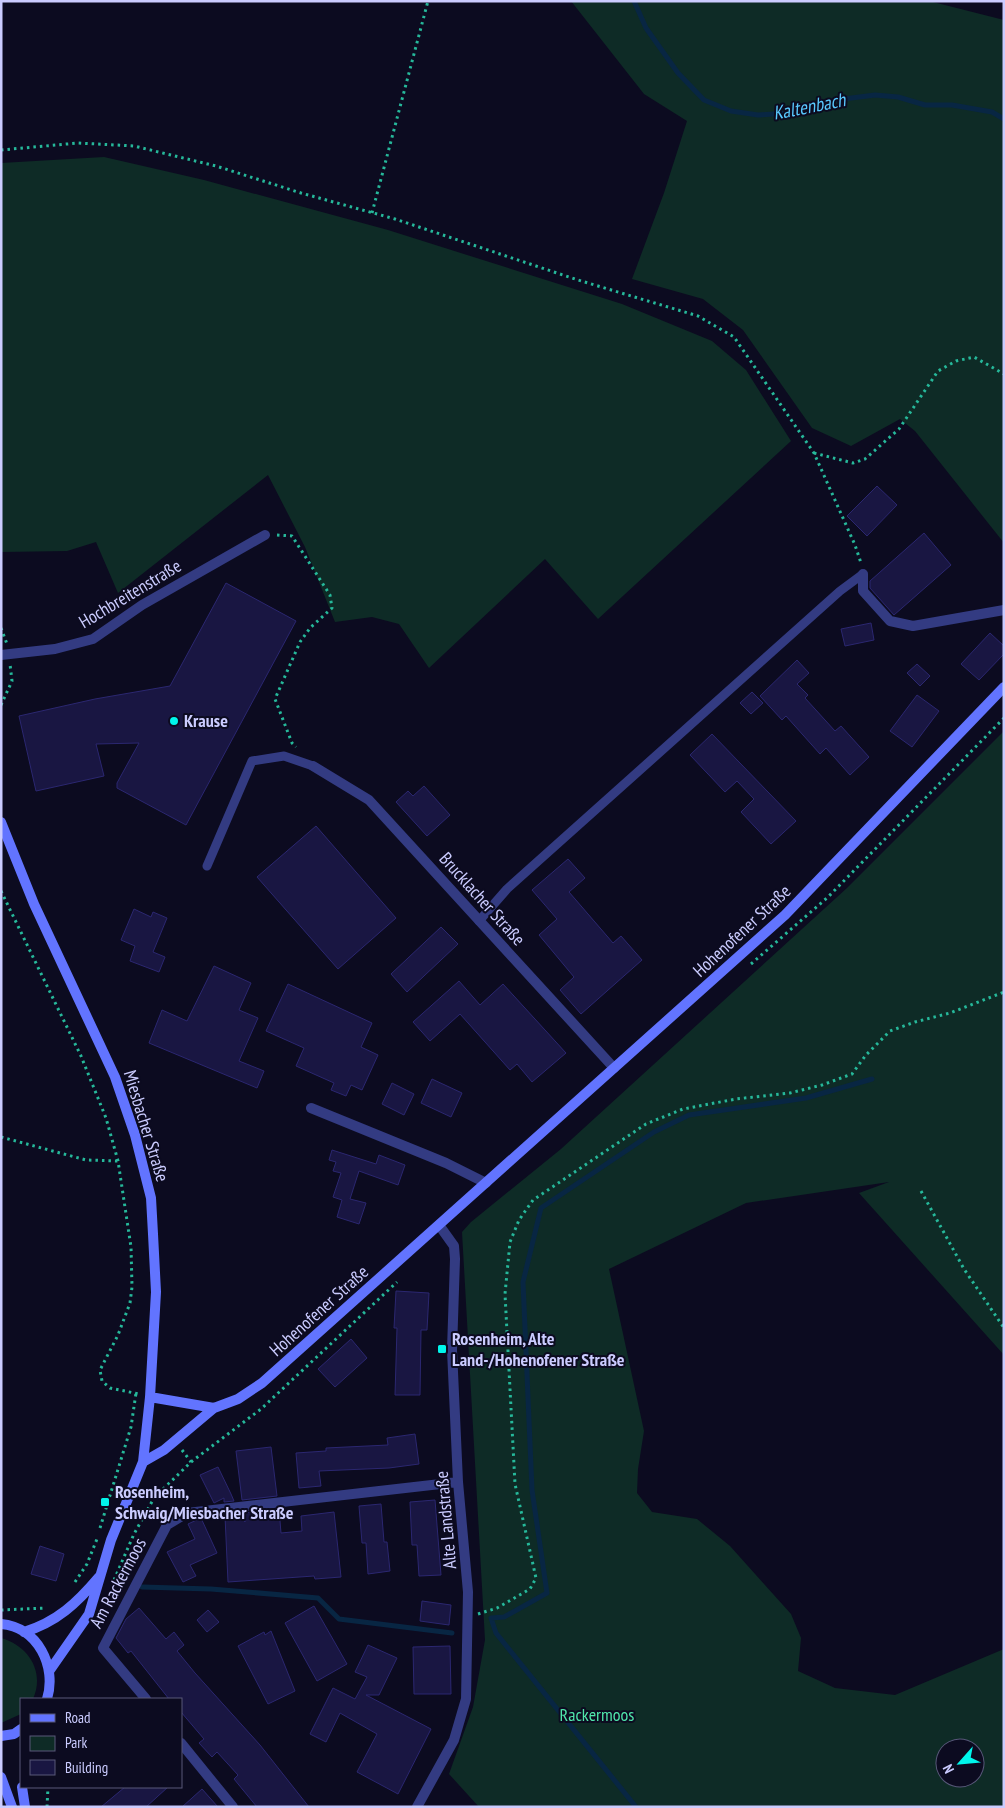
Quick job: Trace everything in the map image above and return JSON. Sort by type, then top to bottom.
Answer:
[{"type":"main road","name":"Hohenofener Straße","points":[[214,1408],[238,1399],[262,1383],[786,915],[1004,687]]},
{"type":"main road","name":"Miesbacher Straße","points":[[1,822],[34,904],[115,1076],[135,1135],[150,1198],[153,1234],[156,1292],[150,1397],[143,1462],[111,1540],[89,1614],[50,1670]]},
{"type":"main road","points":[[150,1397],[214,1408]]},
{"type":"main road","points":[[143,1462],[164,1450],[214,1408]]},
{"type":"main road","name":"Miesbacher Straße","points":[[24,1632],[53,1621],[75,1605],[101,1574]]},
{"type":"main road","points":[[1,1624],[24,1632],[36,1642],[45,1655],[50,1670],[50,1689],[46,1698]]},
{"type":"main road","points":[[1,1736],[14,1734],[20,1730]]},
{"type":"main road","points":[[1,1776],[12,1807]]},
{"type":"main road","points":[[22,1788],[25,1807]]},
{"type":"street","name":"Hochbreitenstraße","points":[[1,655],[55,649],[93,639],[142,605],[266,534]]},
{"type":"street","points":[[863,574],[863,591],[890,621],[913,626],[1004,610]]},
{"type":"street","name":"Brucklacher Straße","points":[[313,766],[369,800],[614,1068]]},
{"type":"street","points":[[311,1108],[446,1163],[486,1183]]},
{"type":"street","name":"Alte Landstraße","points":[[418,1807],[454,1740],[466,1699],[468,1615],[458,1482],[452,1350],[455,1259],[454,1246],[440,1225]]},
{"type":"street","name":"Am Rackermoos","points":[[145,1698],[103,1648],[167,1525],[187,1514],[458,1482]]},
{"type":"street","points":[[182,1744],[234,1807]]},
{"type":"lane","points":[[479,920],[495,906],[507,889],[840,591],[863,574]]},
{"type":"lane","points":[[207,866],[252,761],[284,756],[313,766]]},
{"type":"path","points":[[372,213],[428,1]]},
{"type":"path","points":[[1,150],[78,143],[134,146],[216,166],[300,193],[372,213],[489,249],[578,280],[698,316],[734,337],[814,453],[856,545],[863,574]]},
{"type":"path","points":[[814,453],[853,463],[865,459],[899,429],[938,371],[956,361],[974,357],[1004,374]]},
{"type":"path","points":[[266,534],[292,536],[330,595],[332,608],[310,628],[300,642],[274,699],[292,743],[297,749]]},
{"type":"path","points":[[1,891],[81,1056],[106,1118],[118,1162],[131,1247],[132,1287],[130,1303],[118,1335],[100,1370],[102,1381],[110,1388],[150,1397]]},
{"type":"path","points":[[468,1615],[480,1614],[497,1608],[530,1589],[536,1578],[515,1484],[505,1294],[510,1242],[520,1220],[533,1200],[646,1124],[683,1109],[736,1099],[790,1093],[822,1085],[852,1074],[890,1031],[914,1022],[950,1013],[1004,992]]},
{"type":"path","points":[[1,1137],[86,1160],[118,1162]]},
{"type":"path","points":[[921,1191],[964,1270],[1004,1328]]},
{"type":"path","points":[[111,1587],[134,1534],[154,1498],[191,1462],[261,1409],[404,1275]]},
{"type":"path","points":[[72,1588],[87,1564],[93,1547],[131,1427],[136,1393]]},
{"type":"path","points":[[1,1610],[47,1608],[52,1606]]},
{"type":"path","points":[[47,1807],[48,1788]]},
{"type":"green space","points":[[571,1],[929,1],[1004,20],[1004,543],[915,431],[900,419],[851,446],[812,428],[743,330],[703,299],[632,279],[664,193],[687,121],[644,94]]},
{"type":"green space","points":[[104,157],[204,180],[388,230],[622,304],[712,341],[746,370],[791,441],[598,619],[545,559],[429,668],[399,624],[372,617],[335,622],[305,547],[268,475],[118,593],[96,542],[67,551],[1,552],[1,163]]},
{"type":"green space","name":"Rackermoos","points":[[1004,731],[1004,1355],[859,1193],[889,1182],[746,1203],[609,1269],[644,1431],[638,1469],[637,1493],[652,1512],[697,1519],[730,1546],[791,1614],[801,1638],[798,1671],[835,1688],[895,1695],[1004,1649],[1004,1807],[479,1807],[449,1774],[473,1707],[485,1640],[462,1232],[471,1222],[561,1149],[847,888]]},
{"type":"green space","points":[[1,1638],[20,1647],[27,1654],[36,1670],[37,1679],[33,1698],[20,1698],[20,1714],[1,1723]]},
{"type":"building","points":[[877,486],[897,505],[867,536],[847,516]]},
{"type":"building","points":[[924,533],[951,565],[894,615],[870,588],[870,581]]},
{"type":"building","name":"Krause","points":[[226,583],[296,621],[186,825],[117,788],[117,783],[139,743],[96,744],[104,776],[36,791],[19,716],[95,699],[170,686]]},
{"type":"building","points":[[871,623],[874,640],[845,646],[841,629]]},
{"type":"building","points":[[990,633],[1004,646],[1004,654],[979,680],[961,664]]},
{"type":"building","points":[[797,660],[809,673],[797,684],[808,695],[805,698],[835,731],[841,726],[869,757],[850,775],[826,748],[820,754],[786,716],[782,720],[760,696]]},
{"type":"building","points":[[917,664],[930,676],[920,686],[907,673]]},
{"type":"building","points":[[752,692],[763,703],[751,714],[740,703]]},
{"type":"building","points":[[917,695],[939,711],[912,747],[890,731]]},
{"type":"building","points":[[712,734],[796,821],[771,844],[741,812],[754,799],[737,781],[725,792],[690,755]]},
{"type":"building","points":[[424,786],[450,815],[427,836],[396,802],[408,791],[413,796]]},
{"type":"building","points":[[316,826],[396,918],[338,969],[257,877]]},
{"type":"building","points":[[568,859],[585,878],[569,892],[613,943],[621,936],[642,960],[581,1014],[560,990],[574,977],[539,935],[557,919],[532,890]]},
{"type":"building","points":[[134,909],[151,917],[153,912],[167,918],[153,952],[165,957],[159,972],[130,961],[135,946],[121,940]]},
{"type":"building","points":[[441,927],[458,944],[407,992],[391,974]]},
{"type":"building","points":[[214,966],[251,983],[239,1010],[258,1018],[239,1061],[264,1071],[257,1088],[149,1043],[162,1010],[187,1021]]},
{"type":"building","points":[[459,981],[480,1005],[503,984],[566,1053],[532,1082],[517,1064],[510,1070],[460,1014],[430,1041],[413,1022]]},
{"type":"building","points":[[288,984],[372,1023],[361,1047],[378,1055],[362,1090],[351,1085],[346,1096],[331,1090],[334,1083],[296,1066],[304,1048],[266,1031]]},
{"type":"building","points":[[432,1079],[462,1093],[451,1117],[421,1103]]},
{"type":"building","points":[[392,1083],[414,1094],[404,1115],[382,1104]]},
{"type":"building","points":[[332,1150],[376,1164],[379,1155],[405,1165],[398,1185],[359,1171],[350,1199],[366,1203],[359,1224],[337,1217],[342,1200],[333,1197],[341,1173],[333,1171],[336,1162],[329,1160]]},
{"type":"building","points":[[396,1291],[429,1293],[427,1330],[421,1330],[420,1395],[395,1395],[397,1328],[394,1328]]},
{"type":"building","points":[[351,1339],[367,1358],[335,1387],[318,1369]]},
{"type":"building","points":[[415,1434],[419,1464],[389,1468],[319,1471],[321,1486],[299,1488],[296,1453],[326,1451],[326,1448],[388,1445],[387,1438]]},
{"type":"building","points":[[271,1447],[277,1496],[242,1500],[236,1451]]},
{"type":"building","points":[[218,1467],[234,1501],[224,1502],[224,1498],[214,1503],[200,1475]]},
{"type":"building","points":[[435,1500],[441,1575],[419,1576],[417,1545],[412,1545],[410,1502]]},
{"type":"building","points":[[381,1504],[384,1542],[387,1542],[390,1571],[368,1574],[366,1543],[362,1543],[359,1506]]},
{"type":"building","points":[[279,1509],[281,1533],[302,1531],[301,1516],[334,1512],[341,1577],[315,1579],[314,1576],[228,1582],[225,1516],[241,1514],[245,1522],[244,1513]]},
{"type":"building","points":[[201,1518],[217,1553],[190,1565],[196,1576],[183,1582],[167,1552],[195,1539],[188,1524]]},
{"type":"building","points":[[40,1546],[64,1554],[56,1581],[31,1574]]},
{"type":"building","points":[[422,1601],[451,1605],[449,1625],[420,1621]]},
{"type":"building","points":[[314,1606],[347,1664],[317,1681],[285,1623]]},
{"type":"building","points":[[139,1608],[166,1639],[174,1632],[184,1645],[177,1651],[260,1745],[309,1807],[257,1807],[234,1779],[238,1775],[217,1752],[212,1757],[199,1743],[204,1739],[182,1713],[182,1698],[168,1698],[131,1651],[128,1653],[116,1638],[126,1619]]},
{"type":"building","points":[[208,1610],[219,1622],[207,1632],[197,1620]]},
{"type":"building","points":[[271,1631],[295,1691],[268,1704],[238,1646],[264,1632],[265,1635]]},
{"type":"building","points":[[368,1645],[397,1658],[379,1695],[366,1695],[431,1729],[398,1794],[357,1772],[377,1734],[340,1713],[326,1742],[310,1734],[333,1688],[355,1699],[367,1677],[355,1672]]},
{"type":"building","points":[[450,1646],[451,1694],[414,1694],[413,1647]]},
{"type":"building","points":[[124,1788],[167,1788],[146,1807],[101,1807]]},
{"type":"building","points":[[202,1789],[218,1807],[182,1807]]},
{"type":"waterway","name":"Kaltenbach","points":[[634,1],[646,28],[678,73],[704,100],[731,111],[758,115],[790,113],[828,101],[875,95],[898,97],[925,105],[952,105],[992,112],[1004,119]]},
{"type":"waterway","points":[[636,1807],[496,1633],[491,1618],[504,1617],[547,1593],[532,1490],[523,1282],[541,1208],[654,1132],[689,1115],[806,1098],[872,1079]]},
{"type":"waterway","points":[[142,1587],[211,1589],[318,1598],[339,1619],[452,1633]]},
{"type":"place","name":"Krause","points":[[174,721]]},
{"type":"place","name":"Rosenheim, Alte Land-/Hohenofener Straße","points":[[442,1349]]},
{"type":"place","name":"Rosenheim, Schwaig/Miesbacher Straße","points":[[105,1502]]}]
